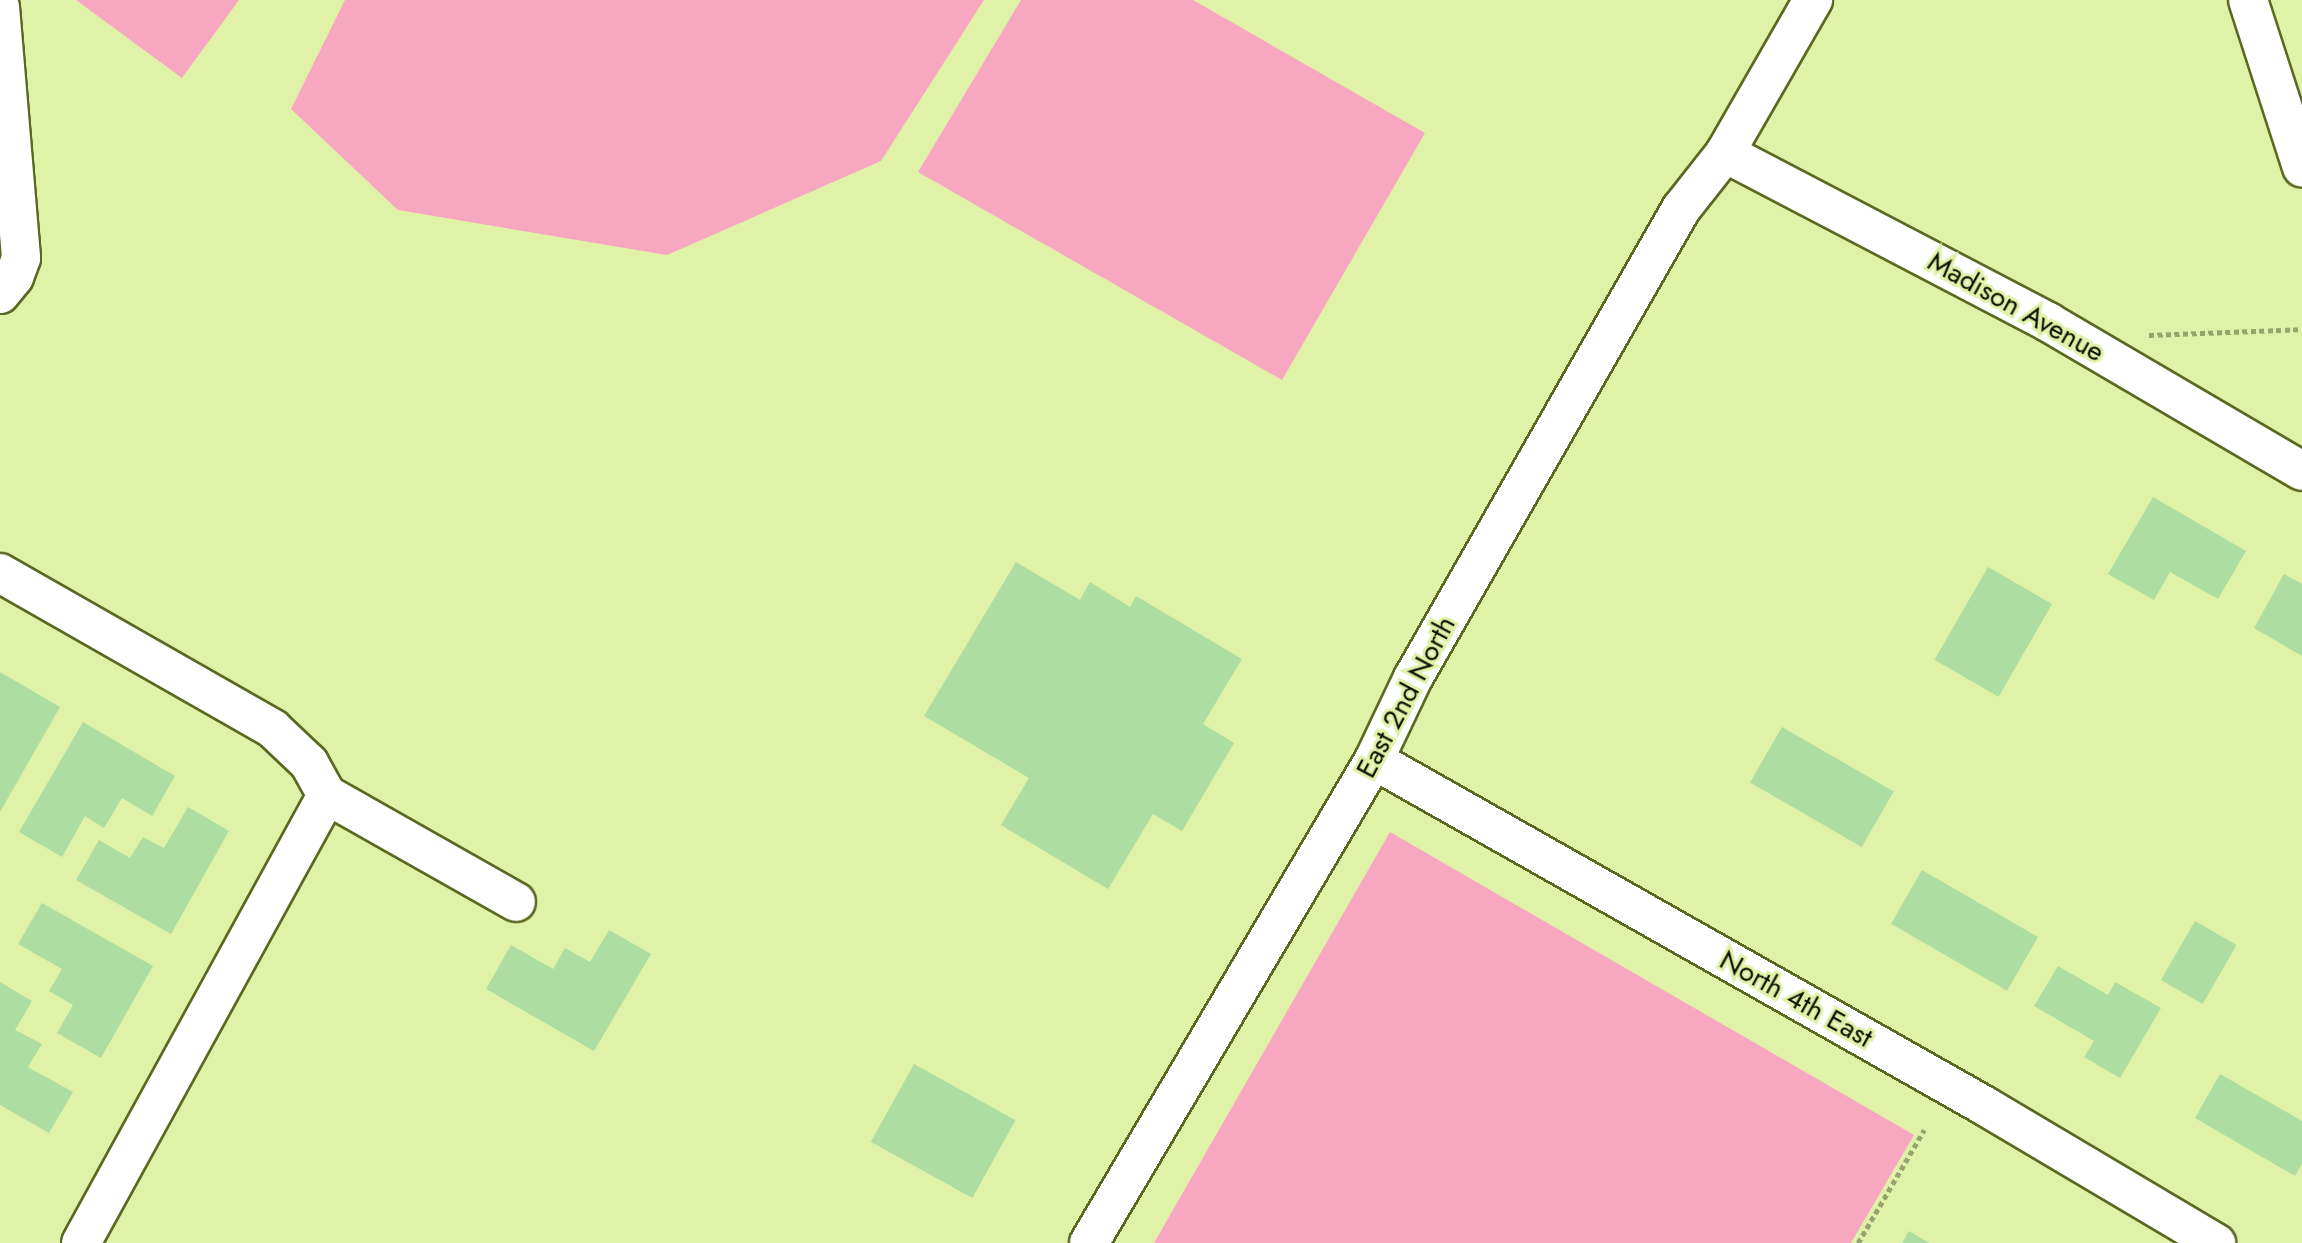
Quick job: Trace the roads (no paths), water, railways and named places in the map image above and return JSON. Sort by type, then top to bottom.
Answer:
[{"type":"street","name":"East 2nd North","points":[[1089,1243],[1374,760],[1413,678],[1681,209],[1725,153],[1813,0]]},
{"type":"street","points":[[2248,0],[2302,167]]},
{"type":"street","points":[[0,6],[21,258],[14,277],[0,294]]},
{"type":"street","name":"Madison Avenue","points":[[1725,153],[2048,322],[2302,471]]},
{"type":"street","points":[[0,573],[273,729],[309,763],[327,795],[516,902]]},
{"type":"street","name":"North 4th East","points":[[1374,760],[1985,1106],[2217,1243]]},
{"type":"street","points":[[81,1243],[327,795]]}]
